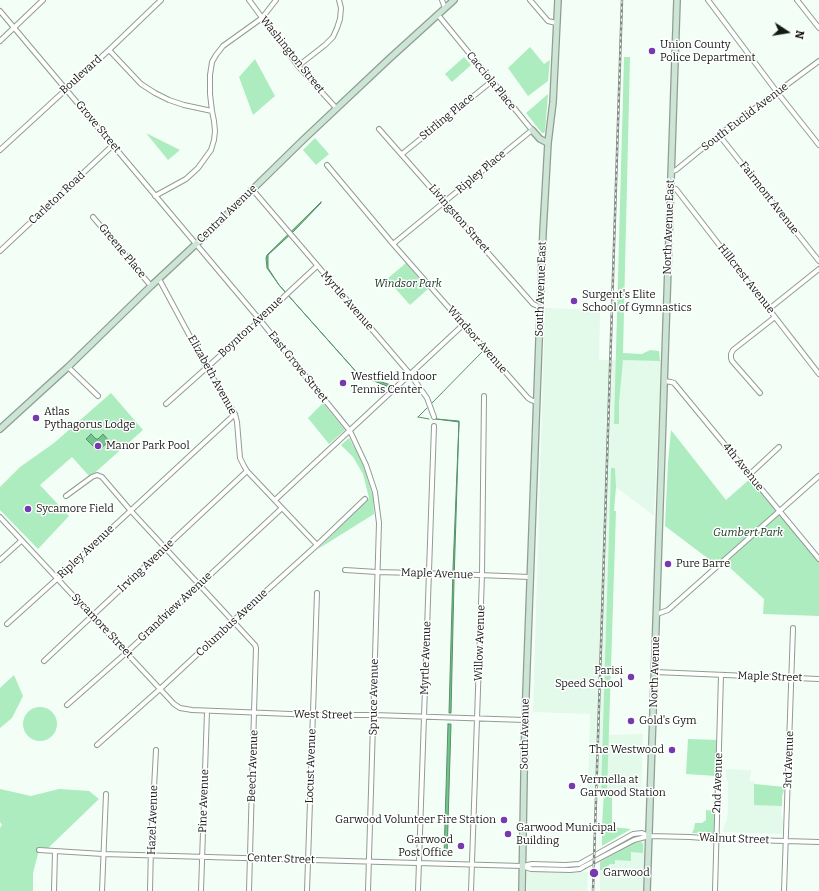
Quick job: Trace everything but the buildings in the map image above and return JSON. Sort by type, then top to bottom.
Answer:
[{"type":"main road","name":"Central Avenue","points":[[0,429],[68,367],[337,108],[454,0]]},
{"type":"main road","name":"North Avenue East","points":[[660,501],[676,0]]},
{"type":"main road","name":"South Avenue East","points":[[530,578],[543,224],[558,2]]},
{"type":"main road","name":"Cacciola Place","points":[[532,130],[548,143]]},
{"type":"main road","name":"North Avenue","points":[[647,891],[660,501]]},
{"type":"main road","name":"South Avenue","points":[[522,891],[525,720],[530,578]]},
{"type":"street","points":[[0,41],[43,0]]},
{"type":"street","name":"Boulevard","points":[[0,150],[109,50],[160,0]]},
{"type":"street","name":"Washington Street","points":[[249,0],[298,66],[337,108]]},
{"type":"street","points":[[156,196],[186,178],[198,168],[211,150],[215,131],[212,112],[210,75],[212,62],[223,46],[262,18],[276,0]]},
{"type":"street","points":[[298,66],[333,37],[338,28],[340,19],[339,0]]},
{"type":"street","points":[[442,0],[445,8]]},
{"type":"street","points":[[530,0],[548,21],[556,23]]},
{"type":"street","points":[[558,2],[563,0]]},
{"type":"street","points":[[708,0],[819,145]]},
{"type":"street","points":[[797,0],[819,28]]},
{"type":"street","name":"Grove Street","points":[[0,11],[196,244]]},
{"type":"street","name":"Cacciola Place","points":[[438,15],[532,130]]},
{"type":"street","points":[[109,50],[141,84],[154,93],[184,106],[212,112]]},
{"type":"street","name":"South Euclid Avenue","points":[[671,172],[676,170],[719,135],[819,61]]},
{"type":"street","name":"Stirling Place","points":[[402,154],[492,81]]},
{"type":"street","name":"Livingston Street","points":[[379,129],[533,304],[540,307]]},
{"type":"street","name":"Ripley Place","points":[[393,244],[532,130]]},
{"type":"street","name":"Fairmont Avenue","points":[[719,135],[819,261]]},
{"type":"street","name":"Carleton Road","points":[[0,251],[113,145]]},
{"type":"street","name":"Windsor Avenue","points":[[327,165],[393,244],[528,398],[536,402]]},
{"type":"street","name":"Hillcrest Avenue","points":[[671,188],[676,189],[819,374]]},
{"type":"street","name":"Myrtle Avenue","points":[[252,190],[410,374],[427,398],[434,417]]},
{"type":"street","name":"Greene Place","points":[[93,217],[151,286]]},
{"type":"street","name":"East Grove Street","points":[[196,244],[350,430],[366,465],[375,492],[376,502]]},
{"type":"street","name":"Boynton Avenue","points":[[166,404],[260,320],[317,266]]},
{"type":"street","points":[[769,309],[819,269]]},
{"type":"street","name":"Elizabeth Avenue","points":[[159,279],[207,368],[235,414],[240,458],[247,471],[316,545]]},
{"type":"street","points":[[760,393],[732,361],[731,354],[733,350],[775,316]]},
{"type":"street","points":[[275,500],[464,324]]},
{"type":"street","points":[[68,367],[98,396]]},
{"type":"street","name":"4th Avenue","points":[[664,382],[674,383],[819,559]]},
{"type":"street","name":"Willow Avenue","points":[[471,891],[482,575],[484,396]]},
{"type":"street","name":"Ripley Avenue","points":[[7,624],[235,414]]},
{"type":"street","name":"Myrtle Avenue","points":[[418,891],[434,426]]},
{"type":"street","points":[[749,475],[779,447]]},
{"type":"street","name":"Irving Avenue","points":[[44,661],[247,471]]},
{"type":"street","points":[[66,496],[92,477],[97,475],[102,477],[130,511],[233,621]]},
{"type":"street","points":[[657,614],[668,610],[819,476]]},
{"type":"street","name":"Columbus Avenue","points":[[97,745],[160,689],[366,498]]},
{"type":"street","name":"Spruce Avenue","points":[[368,891],[379,523],[376,502]]},
{"type":"street","name":"Grandview Avenue","points":[[67,705],[126,653],[282,508]]},
{"type":"street","name":"Sycamore Street","points":[[0,517],[160,689],[177,706],[192,710]]},
{"type":"street","points":[[0,560],[21,540]]},
{"type":"street","name":"Maple Avenue","points":[[345,570],[530,578]]},
{"type":"street","name":"Locust Avenue","points":[[307,891],[317,593]]},
{"type":"street","name":"Beech Avenue","points":[[233,621],[256,648],[249,891]]},
{"type":"street","name":"3rd Avenue","points":[[784,891],[793,628]]},
{"type":"street","points":[[655,672],[721,675]]},
{"type":"street","name":"Maple Street","points":[[721,675],[819,679]]},
{"type":"street","name":"2nd Avenue","points":[[715,891],[721,675]]},
{"type":"street","name":"West Street","points":[[192,710],[313,715],[374,715],[525,720]]},
{"type":"street","name":"Pine Avenue","points":[[201,891],[207,711]]},
{"type":"street","name":"Hazel Avenue","points":[[150,891],[156,750]]},
{"type":"street","points":[[102,891],[106,794]]},
{"type":"street","name":"Center Street","points":[[39,850],[103,854],[522,866],[532,864],[579,864],[633,834],[642,833],[649,836]]},
{"type":"street","name":"Walnut Street","points":[[649,836],[819,842]]},
{"type":"street","points":[[54,891],[55,851]]},
{"type":"shaded area","points":[[321,202],[294,231],[268,255],[268,268],[279,285],[267,268],[267,255]]},
{"type":"shaded area","points":[[545,308],[600,310],[599,360],[661,360],[654,516],[616,487],[615,469],[611,468],[604,735],[643,734],[641,793],[588,792],[590,714],[533,712]]},
{"type":"shaded area","points":[[359,375],[391,385],[389,387]]},
{"type":"shaded area","points":[[436,419],[459,421],[459,422]]},
{"type":"shaded area","points":[[459,425],[451,713],[449,713],[453,569]]},
{"type":"shaded area","name":"Manor Park Pool","points":[[91,434],[98,439],[103,434],[109,441],[98,451],[86,439]]},
{"type":"shaded area","points":[[448,724],[451,724],[447,856],[444,856]]},
{"type":"shaded area","points":[[726,769],[751,770],[750,781],[755,782],[754,784],[785,787],[782,796],[782,834],[723,832],[727,820],[728,809],[728,783]]},
{"type":"shaded area","points":[[645,838],[643,891],[600,891],[600,862]]},
{"type":"shaded area","points":[[527,870],[588,872],[587,891],[527,891]]},
{"type":"green space","points":[[530,47],[544,64],[550,60],[548,81],[528,96],[508,68]]},
{"type":"green space","points":[[464,57],[471,65],[452,82],[445,74]]},
{"type":"green space","points":[[624,57],[630,57],[623,353],[642,354],[650,350],[659,351],[660,361],[623,360],[619,402],[619,424],[614,424]]},
{"type":"green space","points":[[255,59],[275,96],[253,115],[239,77]]},
{"type":"green space","points":[[548,94],[545,131],[542,133],[526,113]]},
{"type":"green space","points":[[146,133],[180,150],[168,160]]},
{"type":"green space","points":[[315,138],[329,154],[316,165],[303,150]]},
{"type":"green space","name":"Windsor Park","points":[[406,263],[428,289],[410,305],[387,279]]},
{"type":"green space","points":[[111,393],[143,430],[90,477],[72,457],[40,485],[69,516],[38,549],[0,510],[0,487],[20,467],[54,443]]},
{"type":"green space","points":[[323,403],[345,430],[329,444],[308,418]]},
{"type":"green space","name":"Gumbert Park","points":[[671,430],[726,500],[751,478],[819,557],[819,616],[763,614],[764,599],[727,565],[717,561],[714,563],[665,526]]},
{"type":"green space","points":[[349,438],[365,470],[373,497],[374,514],[318,549],[369,498],[363,474],[353,457],[341,445]]},
{"type":"green space","points":[[611,468],[615,468],[616,487],[614,511],[616,511],[607,792],[612,792],[612,827],[631,829],[602,846],[604,792],[601,792]]},
{"type":"green space","points":[[14,675],[23,696],[12,718],[0,728],[0,688]]},
{"type":"green space","points":[[37,707],[43,707],[47,708],[54,714],[57,724],[56,731],[50,738],[43,741],[37,741],[33,740],[26,734],[23,727],[23,721],[24,717],[30,710]]},
{"type":"green space","points":[[688,739],[718,740],[716,776],[686,774]]},
{"type":"green space","points":[[754,784],[785,787],[782,796],[782,806],[754,805]]},
{"type":"green space","points":[[0,789],[31,796],[59,789],[89,791],[99,799],[44,852],[39,850],[33,873],[33,891],[0,891],[0,828],[2,825],[0,822]]},
{"type":"green space","points":[[706,810],[716,811],[715,832],[713,834],[692,833],[695,823],[702,823],[706,820]]},
{"type":"green space","points":[[641,842],[643,844],[643,853],[631,852],[631,861],[615,860],[615,864],[610,864],[606,868],[605,874],[602,874],[602,870],[600,870],[600,862],[634,843]]},
{"type":"waterway","points":[[432,403],[482,352]]},
{"type":"waterway","points":[[418,417],[427,408]]},
{"type":"waterway","points":[[418,417],[429,419]]},
{"type":"railway","points":[[593,891],[622,0]]},
{"type":"place","name":"Union County Police Department","points":[[652,51]]},
{"type":"place","name":"Surgent's Elite School of Gymnastics","points":[[574,301]]},
{"type":"place","name":"Westfield Indoor Tennis Center","points":[[343,383]]},
{"type":"place","name":"Atlas Pythagorus Lodge","points":[[36,418]]},
{"type":"place","name":"Manor Park Pool","points":[[98,446]]},
{"type":"place","name":"Sycamore Field","points":[[28,509]]},
{"type":"place","name":"Pure Barre","points":[[668,564]]},
{"type":"place","name":"Parisi Speed School","points":[[631,677]]},
{"type":"place","name":"Gold's Gym","points":[[631,721]]},
{"type":"place","name":"The Westwood","points":[[672,750]]},
{"type":"place","name":"Vermella at Garwood Station","points":[[572,786]]},
{"type":"place","name":"Garwood Volunteer Fire Station","points":[[504,820]]},
{"type":"place","name":"Garwood Municipal Building","points":[[508,834]]},
{"type":"place","name":"Garwood Post Office","points":[[461,846]]},
{"type":"place","name":"Garwood","points":[[594,873]]}]
